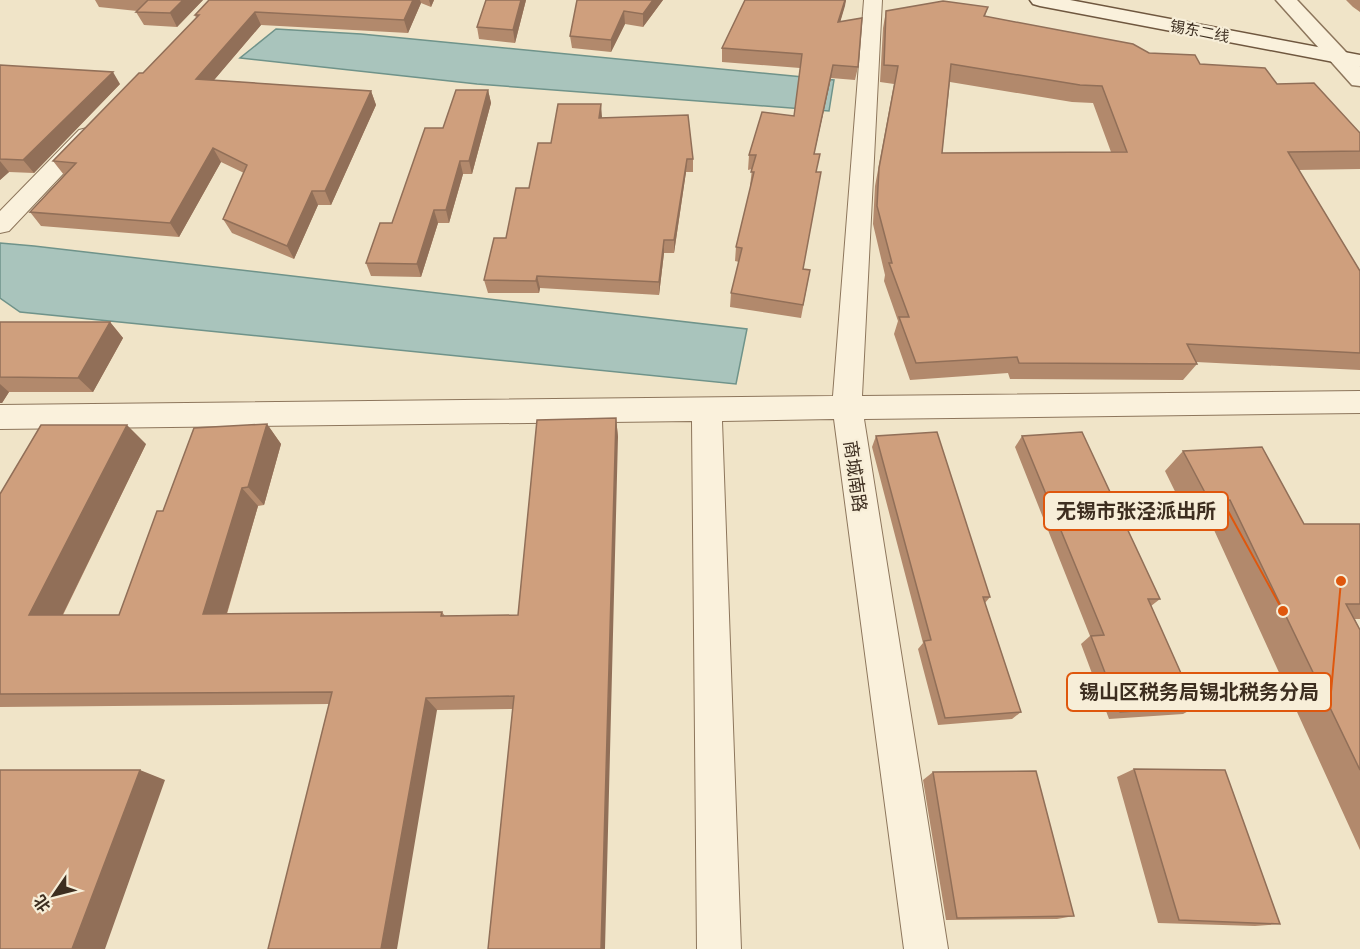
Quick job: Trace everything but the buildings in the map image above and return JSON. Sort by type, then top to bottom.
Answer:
[{"type":"main road","name":"锡东二线","points":[[1040,0],[1360,61]]},
{"type":"main road","points":[[1286,0],[1360,80]]},
{"type":"street","name":"商城南路","points":[[873,0],[847,408],[926,949]]},
{"type":"street","points":[[0,225],[99,123]]},
{"type":"street","points":[[0,417],[1360,402]]},
{"type":"street","points":[[707,409],[719,949]]},
{"type":"water","points":[[276,29],[361,34],[834,80],[829,111],[477,84],[240,58]]},
{"type":"water","points":[[0,243],[747,329],[736,384],[20,312],[0,298]]},
{"type":"place","name":"锡山区税务局锡北税务分局","points":[[1341,581]]},
{"type":"place","name":"无锡市张泾派出所","points":[[1283,611]]}]
